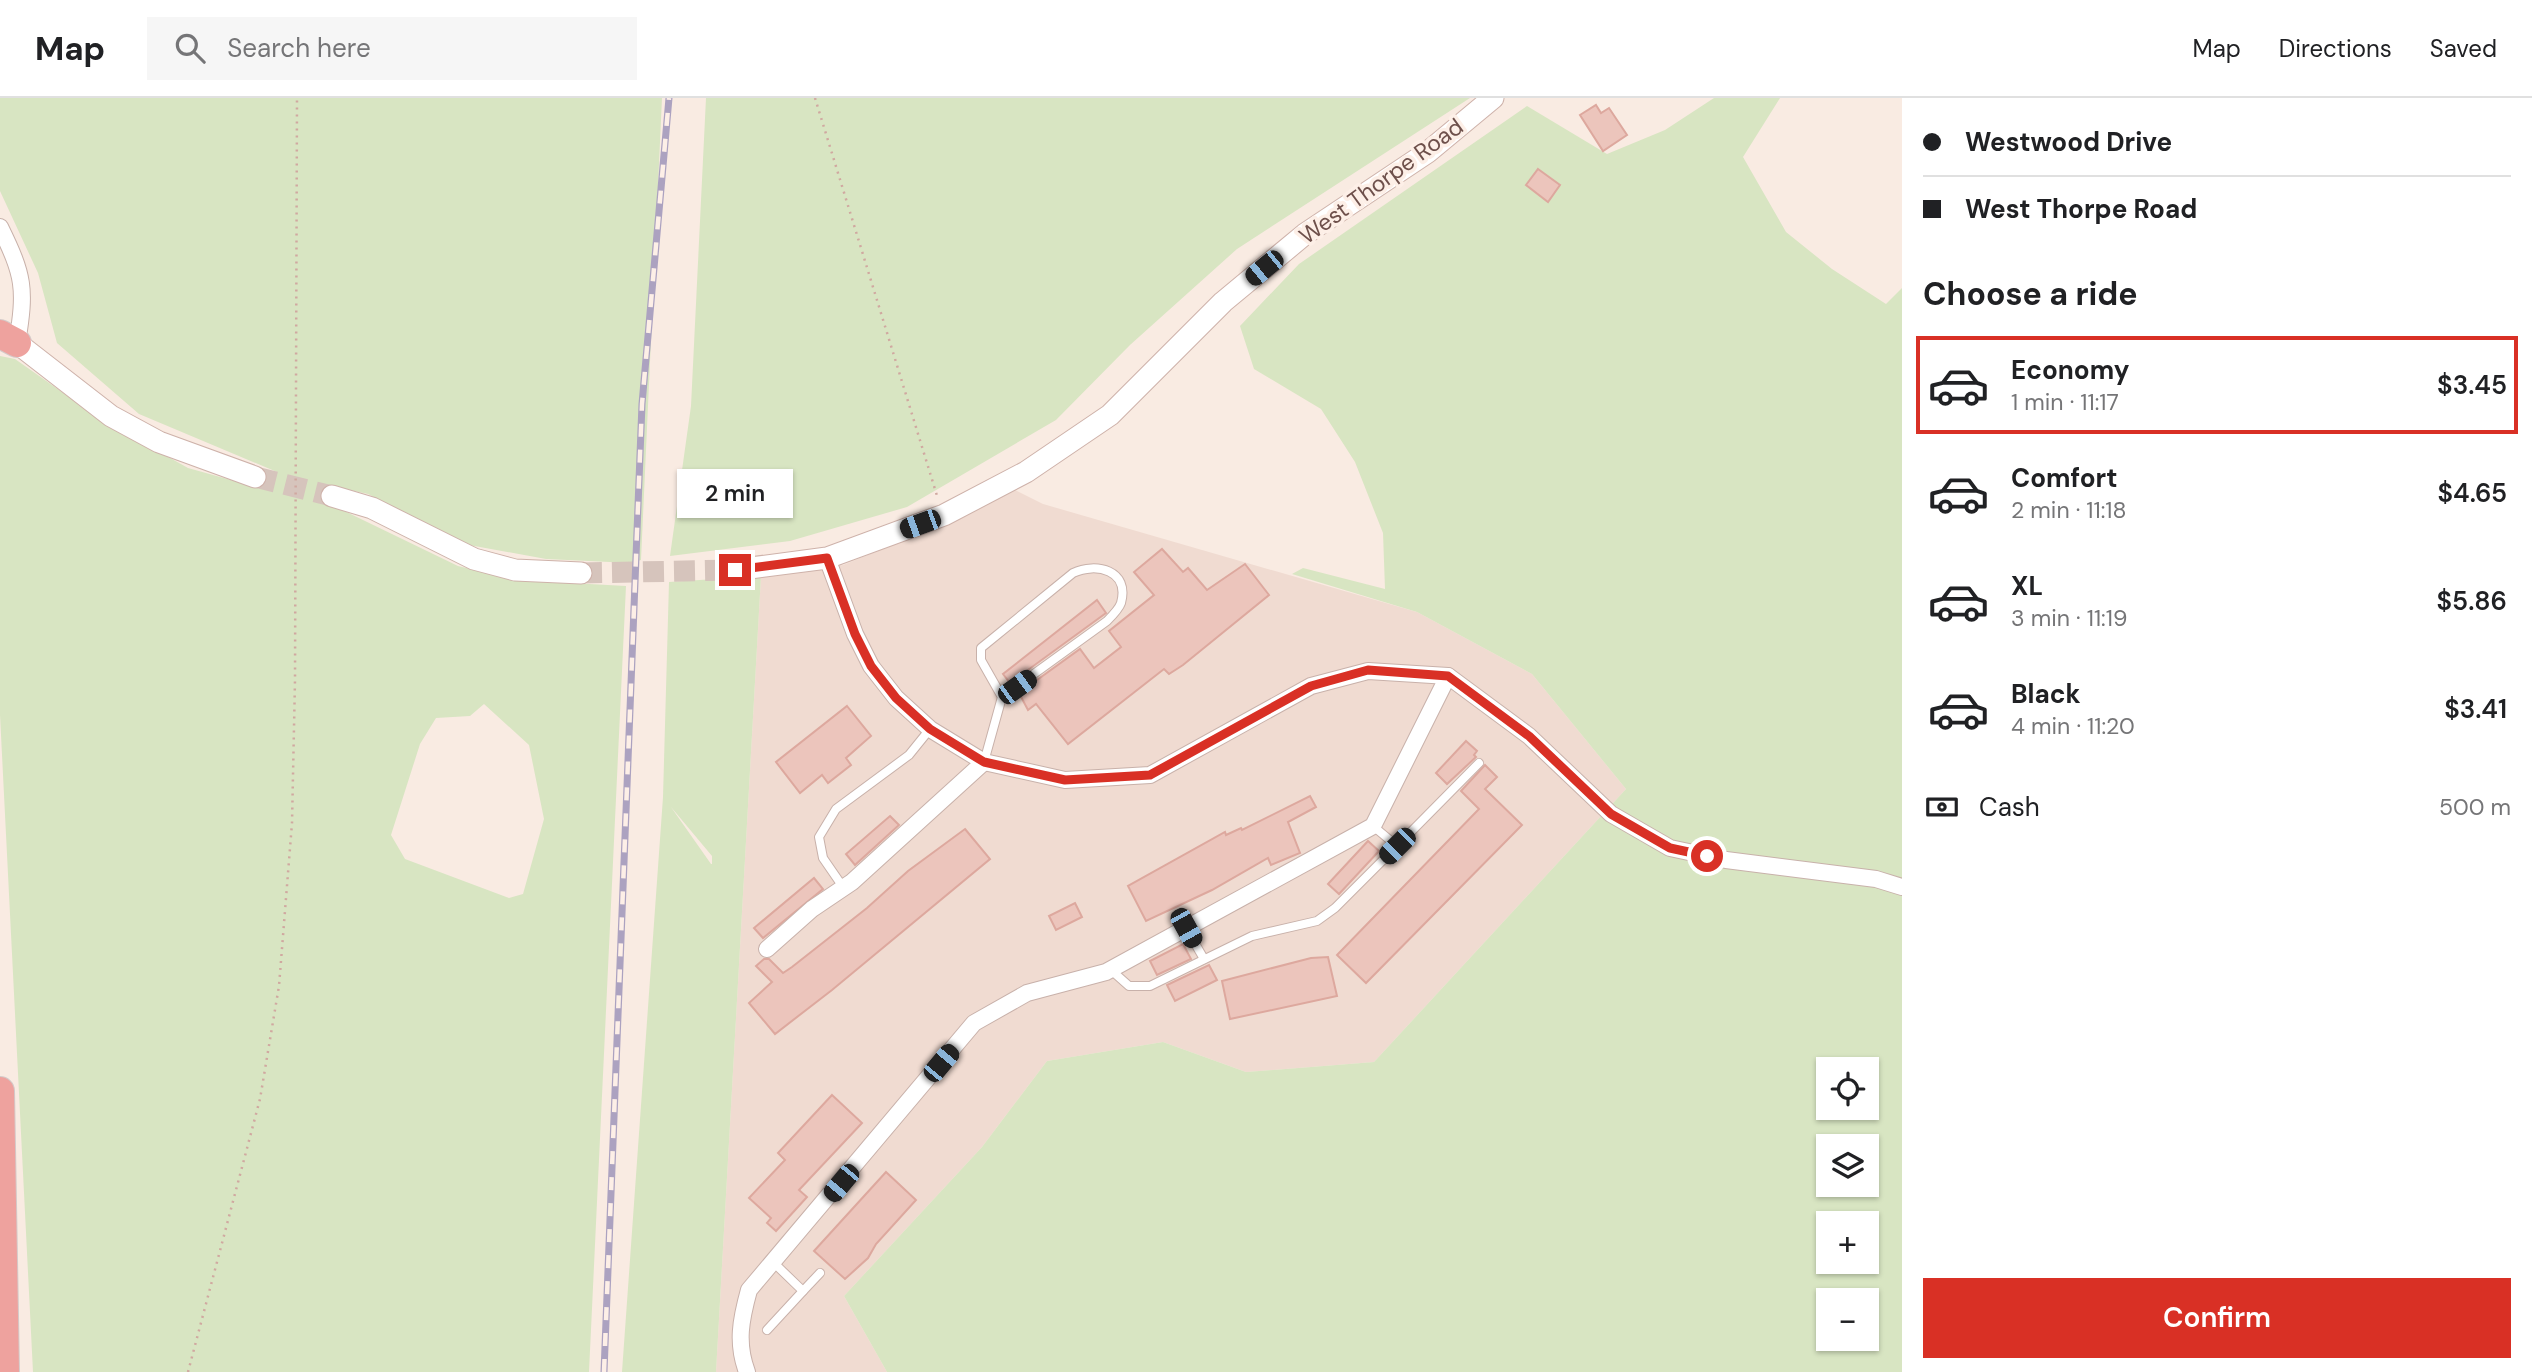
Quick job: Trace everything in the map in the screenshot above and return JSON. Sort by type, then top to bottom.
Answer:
[{"type":"highway","points":[[0,1091],[5,1372]]},
{"type":"street","name":"West Thorpe Road","points":[[735,570],[827,558],[944,516],[1026,472],[1110,415],[1223,302],[1295,243],[1428,152],[1493,98]]},
{"type":"street","points":[[0,227],[20,269],[23,305],[6,340],[111,416],[159,442],[255,477]]},
{"type":"street","points":[[332,496],[372,508],[474,559],[515,570],[581,573]]},
{"type":"street","points":[[827,558],[855,634],[871,666],[896,698],[930,729],[984,762],[1065,780],[1150,775],[1311,686],[1368,670],[1448,676],[1529,736],[1611,814],[1670,848],[1726,860],[1875,879],[1902,887]]},
{"type":"street","points":[[747,1372],[739,1343],[742,1315],[749,1290],[974,1023],[1027,993],[1111,969],[1373,826],[1448,676]]},
{"type":"street","points":[[766,949],[843,887],[984,762]]},
{"type":"lane","points":[[984,762],[1002,697],[1107,621],[1121,605],[1122,590],[1118,578],[1107,569],[1086,567],[1073,573],[981,648],[981,660],[1002,697]]},
{"type":"lane","points":[[843,887],[823,858],[819,837],[836,809],[909,755],[930,729]]},
{"type":"lane","points":[[1111,969],[1129,986],[1139,989],[1252,936],[1308,923],[1327,915],[1479,762]]},
{"type":"lane","points":[[1373,826],[1397,846]]},
{"type":"lane","points":[[1186,928],[1204,959]]},
{"type":"lane","points":[[774,1263],[803,1291]]},
{"type":"lane","points":[[767,1330],[820,1273]]},
{"type":"path","points":[[188,1372],[260,1099],[279,986],[292,824],[295,680],[297,98]]},
{"type":"path","points":[[815,98],[944,516]]},
{"type":"shaded area","points":[[1011,488],[1043,504],[1417,612],[1532,674],[1626,789],[1374,1062],[1246,1072],[1163,1042],[1047,1061],[982,1147],[844,1296],[887,1372],[716,1372],[761,576],[843,565],[945,524]]},
{"type":"green space","points":[[0,98],[662,98],[641,560],[631,563],[546,559],[469,545],[368,494],[332,486],[332,505],[458,566],[516,580],[626,586],[589,1372],[33,1372],[0,715],[0,356],[15,359],[99,418],[188,468],[260,488],[277,472],[139,414],[57,343],[38,273],[0,191]],"holes":[[[484,704],[529,745],[544,819],[523,894],[509,898],[405,859],[391,835],[420,744],[436,718],[470,716]]]},
{"type":"green space","points":[[706,98],[1470,98],[1237,249],[1130,345],[1056,420],[907,507],[790,541],[670,556],[691,406]]},
{"type":"green space","points":[[1714,98],[1780,98],[1743,157],[1786,232],[1832,269],[1886,304],[1902,288],[1902,1372],[887,1372],[844,1296],[982,1147],[1047,1061],[1163,1042],[1246,1072],[1374,1062],[1626,789],[1532,674],[1417,612],[1292,574],[1303,568],[1385,589],[1383,533],[1355,462],[1321,409],[1254,369],[1240,326],[1299,264],[1527,106],[1607,154],[1665,130]]},
{"type":"green space","points":[[761,576],[716,1372],[622,1372],[663,797],[669,582]],"holes":[[[671,807],[712,856],[711,864]]]},
{"type":"building","points":[[1596,105],[1601,113],[1609,108],[1627,135],[1603,151],[1580,115]]},
{"type":"building","points":[[1538,169],[1560,185],[1548,202],[1526,185]]},
{"type":"building","points":[[1162,549],[1183,572],[1188,568],[1207,590],[1245,564],[1269,595],[1183,665],[1169,674],[1164,669],[1068,744],[1036,704],[1028,710],[1019,693],[1080,649],[1094,668],[1121,647],[1109,631],[1154,595],[1134,572]]},
{"type":"building","points":[[1097,600],[1106,613],[1010,683],[1003,674]]},
{"type":"building","points":[[847,706],[871,736],[846,758],[851,765],[828,783],[822,775],[800,793],[776,762]]},
{"type":"building","points":[[1466,741],[1477,751],[1474,755],[1476,757],[1447,784],[1436,773]]},
{"type":"building","points":[[1485,765],[1497,777],[1485,789],[1522,825],[1366,983],[1337,955],[1479,809],[1461,791]]},
{"type":"building","points":[[1310,796],[1316,807],[1288,822],[1300,853],[1271,865],[1268,858],[1212,890],[1146,921],[1128,886],[1225,832],[1226,835],[1241,828],[1242,830]]},
{"type":"building","points":[[890,816],[899,825],[855,865],[846,854]]},
{"type":"building","points":[[965,829],[990,859],[775,1034],[749,1003],[772,982],[756,966],[764,959],[769,959],[783,973],[867,908],[908,871]]},
{"type":"building","points":[[1368,841],[1379,851],[1339,894],[1328,884]]},
{"type":"building","points":[[814,878],[823,889],[763,938],[754,928]]},
{"type":"building","points":[[1075,903],[1082,917],[1056,930],[1049,916]]},
{"type":"building","points":[[1183,944],[1191,959],[1157,975],[1150,961]]},
{"type":"building","points":[[1328,957],[1337,996],[1230,1019],[1222,981],[1311,958]]},
{"type":"building","points":[[1209,965],[1217,980],[1175,1001],[1167,985]]},
{"type":"building","points":[[832,1095],[862,1123],[799,1190],[807,1197],[776,1231],[767,1223],[771,1218],[749,1198],[785,1160],[778,1153]]},
{"type":"building","points":[[886,1172],[916,1200],[876,1244],[868,1258],[845,1279],[814,1251]]},
{"type":"tunnel","points":[[255,477],[332,496]]},
{"type":"tunnel","points":[[581,573],[735,570]]},
{"type":"railway","points":[[604,1372],[642,404],[669,98]]},
{"type":"route","points":[[735,570],[827,558],[855,634],[871,666],[896,698],[930,729],[984,762],[1065,780],[1150,775],[1311,686],[1368,670],[1448,676],[1529,736],[1611,814],[1670,848],[1707,856]]}]
